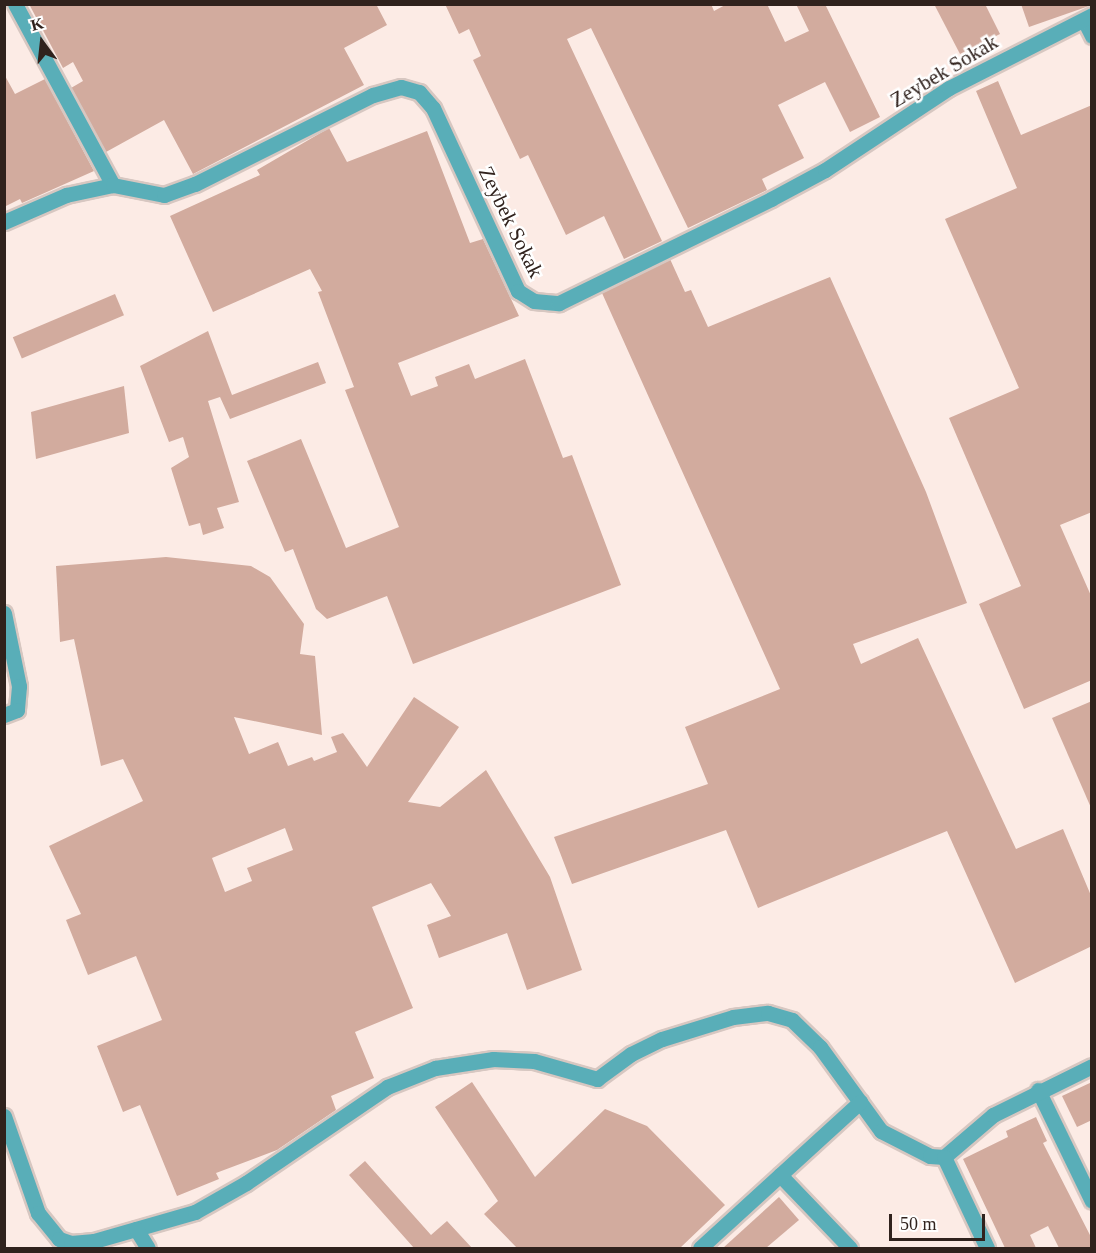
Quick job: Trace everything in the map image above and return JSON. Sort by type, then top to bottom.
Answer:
[{"type":"street","points":[[15,4],[113,184]]},
{"type":"street","points":[[1088,17],[1092,36]]},
{"type":"street","name":"Zeybek Sokak","points":[[4,222],[66,195],[113,184],[143,193],[174,191],[373,95],[402,87],[419,92],[433,108],[518,291],[534,301],[559,303],[825,170],[949,88],[1088,17]]},
{"type":"street","points":[[4,613],[19,686],[17,710],[4,716]]},
{"type":"street","points":[[4,1116],[38,1213],[59,1239],[71,1243],[94,1241],[195,1212],[246,1183],[387,1087],[435,1068],[493,1059],[534,1061],[597,1079],[631,1054],[662,1039],[722,1020],[768,1014],[792,1020],[819,1047],[881,1131],[930,1156],[944,1157],[993,1115],[1038,1090],[1092,1066]]},
{"type":"street","points":[[1038,1090],[1092,1201]]},
{"type":"street","points":[[700,1248],[860,1102]]},
{"type":"street","points":[[944,1157],[987,1248]]},
{"type":"street","points":[[780,1175],[850,1248]]},
{"type":"street","points":[[136,1229],[148,1248]]},
{"type":"building","points":[[29,4],[376,4],[387,25],[344,48],[364,85],[193,174],[164,120],[106,152],[71,88],[83,81],[73,62],[63,68]]},
{"type":"building","points":[[445,4],[711,4],[714,11],[727,4],[767,4],[785,42],[809,31],[796,4],[825,4],[880,117],[850,132],[825,82],[778,105],[804,158],[762,179],[767,190],[688,228],[591,28],[567,39],[662,241],[624,259],[604,216],[566,235],[528,155],[520,159],[473,60],[481,56],[469,29],[459,34]]},
{"type":"building","points":[[934,4],[985,4],[1000,34],[960,54]]},
{"type":"building","points":[[1021,4],[1089,4],[1089,6],[1029,27]]},
{"type":"building","points":[[4,74],[15,94],[45,79],[94,171],[22,203],[20,199],[4,207]]},
{"type":"building","points":[[998,81],[1021,135],[1092,105],[1092,512],[1060,525],[1092,598],[1092,680],[1024,709],[979,604],[1021,586],[949,418],[1019,388],[945,219],[1017,188],[976,91]]},
{"type":"building","points":[[329,128],[347,162],[427,131],[470,243],[483,239],[519,316],[398,363],[411,396],[438,386],[435,377],[469,364],[475,379],[525,359],[563,458],[572,455],[621,585],[413,664],[387,596],[327,619],[316,609],[293,549],[285,552],[247,461],[301,439],[346,548],[399,527],[345,390],[354,387],[318,292],[322,291],[310,269],[213,312],[170,216],[260,175],[257,170]]},
{"type":"building","points":[[670,259],[685,292],[691,290],[708,327],[830,277],[926,492],[967,603],[853,644],[861,664],[918,638],[1016,849],[1063,829],[1092,898],[1092,946],[1015,983],[947,831],[758,908],[726,830],[572,884],[554,837],[708,784],[685,727],[780,689],[602,293]]},
{"type":"building","points":[[115,294],[124,315],[22,359],[13,337]]},
{"type":"building","points":[[208,331],[232,395],[318,362],[326,383],[230,419],[220,397],[208,401],[239,502],[217,508],[224,528],[203,535],[200,523],[189,526],[171,468],[189,457],[183,437],[169,442],[140,366]]},
{"type":"building","points":[[124,386],[129,433],[36,459],[31,412]]},
{"type":"building","points":[[166,557],[251,566],[270,577],[304,624],[300,654],[315,656],[322,735],[234,717],[249,754],[278,742],[288,766],[312,757],[314,761],[337,752],[331,737],[343,733],[367,767],[414,697],[459,727],[408,802],[440,807],[486,770],[550,877],[582,970],[527,990],[507,933],[439,958],[427,925],[451,916],[431,883],[372,907],[413,1008],[355,1032],[374,1078],[331,1096],[336,1110],[277,1150],[216,1173],[219,1179],[177,1196],[140,1105],[123,1112],[97,1046],[162,1020],[136,956],[88,975],[66,920],[81,914],[49,846],[143,801],[123,759],[101,766],[74,639],[60,642],[56,566]],"holes":[[[285,828],[293,850],[247,868],[252,881],[225,892],[212,858]]]},
{"type":"building","points":[[1092,701],[1092,810],[1052,718]]},
{"type":"building","points":[[472,1082],[535,1177],[605,1109],[647,1126],[725,1205],[680,1248],[517,1248],[484,1214],[498,1201],[435,1107]]},
{"type":"building","points":[[1092,1082],[1092,1120],[1077,1127],[1062,1096]]},
{"type":"building","points":[[1036,1117],[1047,1141],[1043,1143],[1092,1239],[1092,1248],[1059,1248],[1048,1226],[1030,1235],[1036,1248],[1005,1248],[963,1159],[1008,1137],[1006,1131]]},
{"type":"building","points":[[365,1161],[431,1235],[447,1221],[472,1248],[414,1248],[349,1175]]},
{"type":"building","points":[[779,1197],[799,1220],[766,1248],[723,1248]]}]
